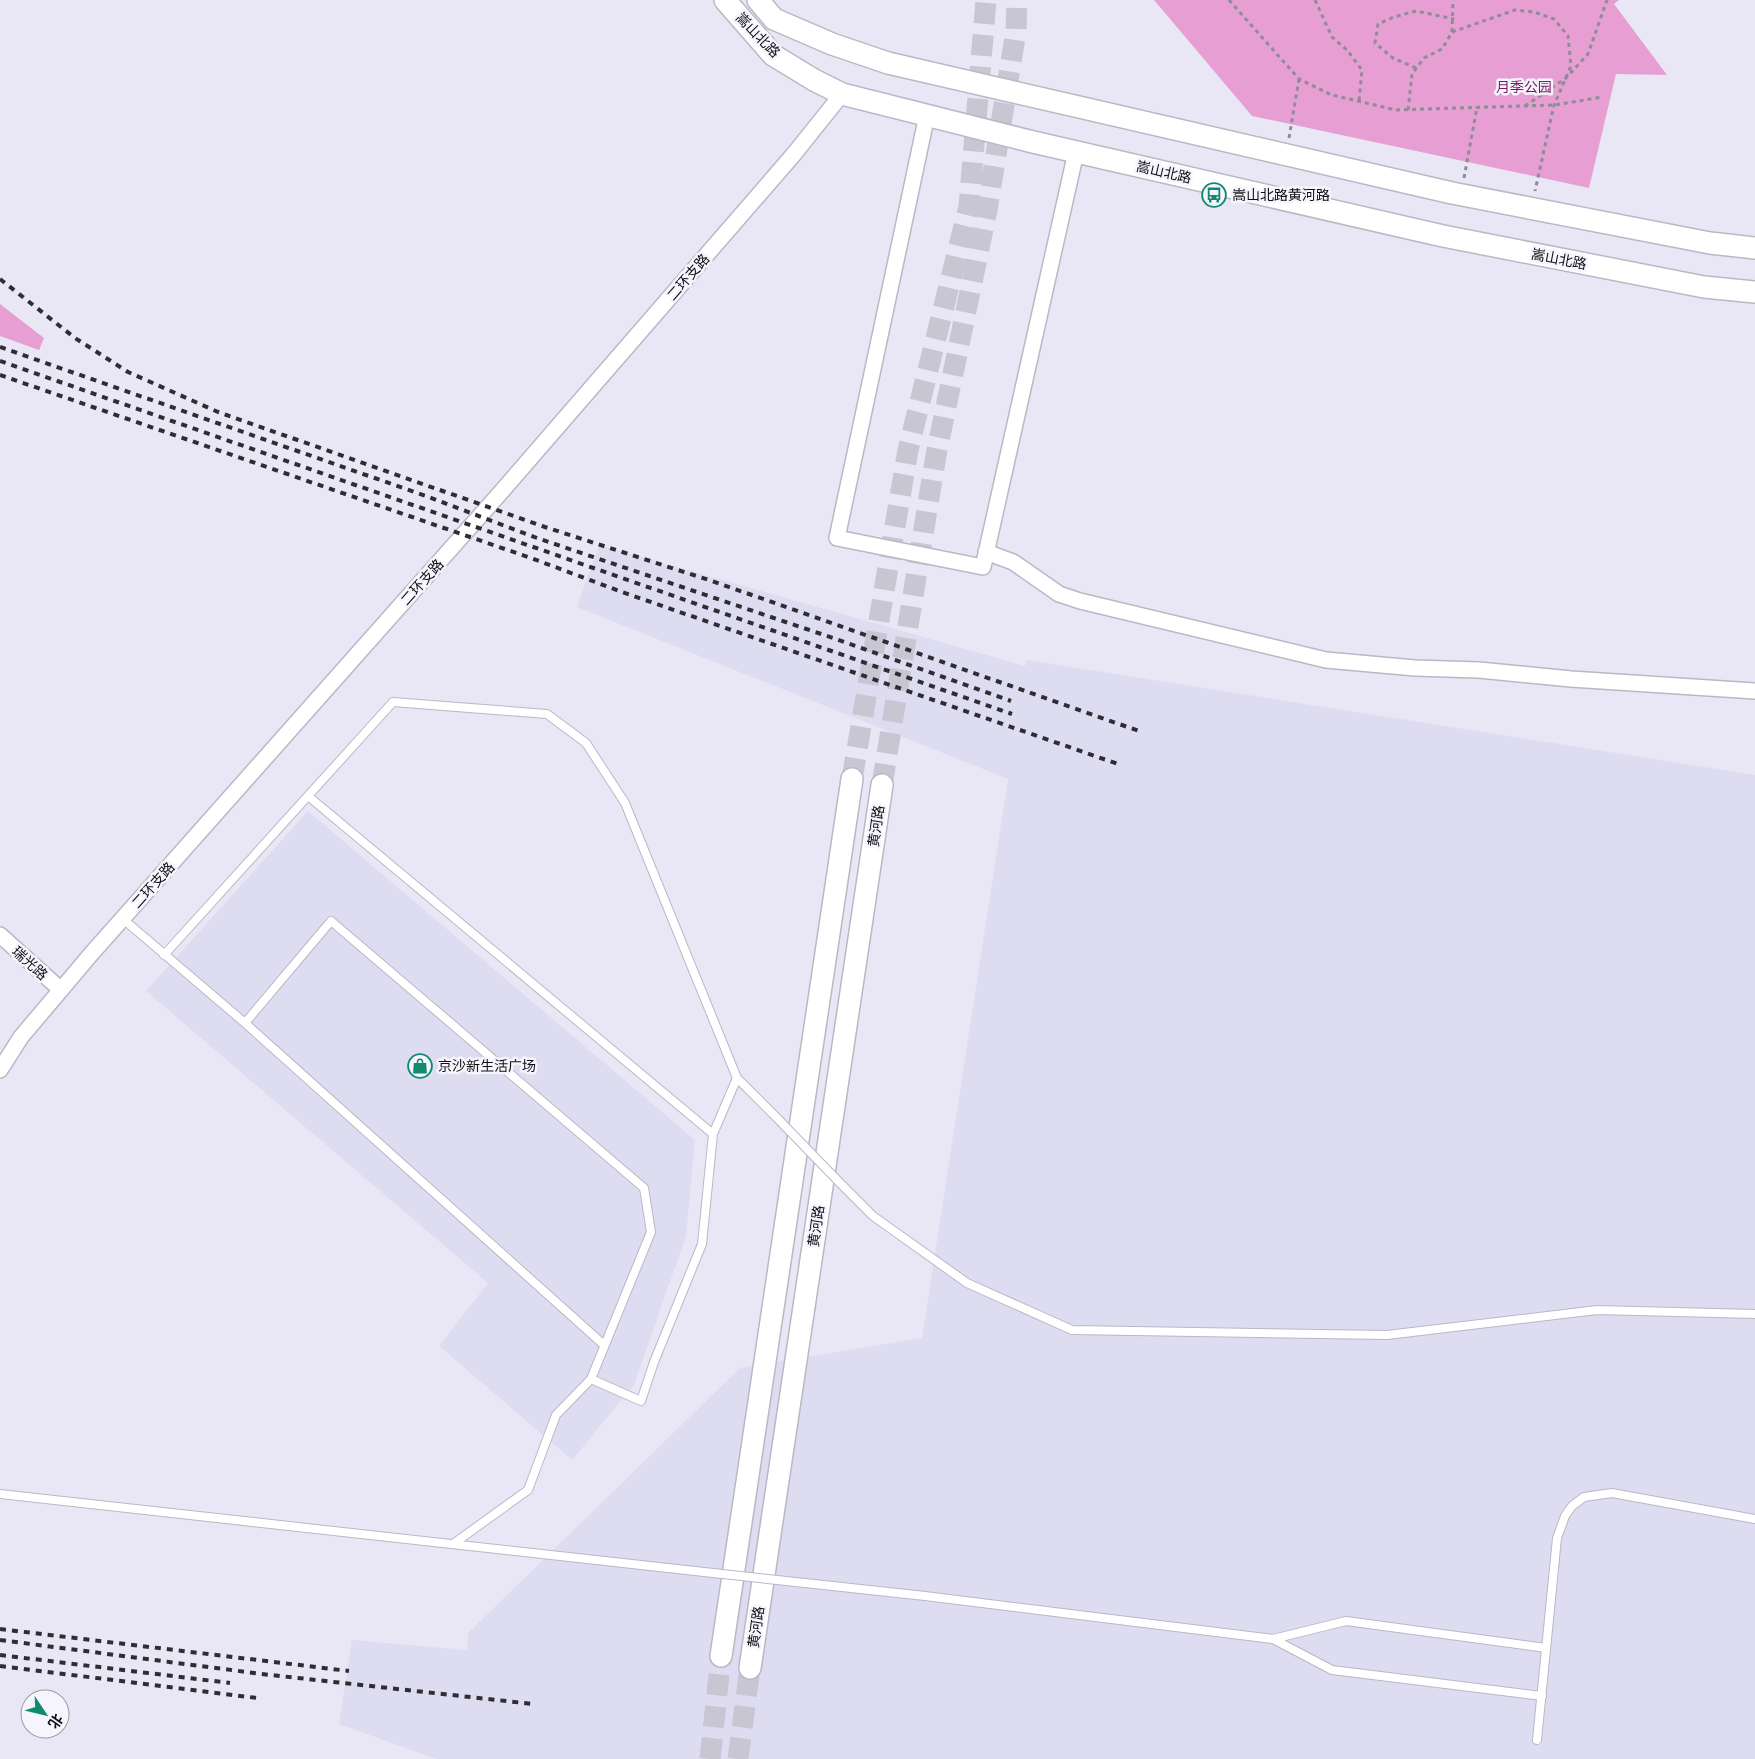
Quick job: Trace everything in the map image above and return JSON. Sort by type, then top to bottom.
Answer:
[{"type":"main road","name":"嵩山北路","points":[[725,0],[774,55],[814,80],[842,94],[1076,152],[1443,236],[1704,287],[1755,292]]},
{"type":"main road","name":"嵩山北路","points":[[758,0],[774,19],[832,44],[888,63],[1461,195],[1710,243],[1755,248]]},
{"type":"main road","points":[[721,1656],[852,779]]},
{"type":"main road","name":"黄河路","points":[[750,1668],[882,785]]},
{"type":"street","name":"二环支路","points":[[0,1070],[21,1037],[122,919],[502,491],[794,154],[842,94]]},
{"type":"street","points":[[927,115],[837,538],[983,567],[1076,152]]},
{"type":"street","points":[[986,552],[1013,562],[1059,594],[1080,601],[1326,660],[1415,668],[1479,670],[1571,679],[1755,691]]},
{"type":"street","name":"瑞光路","points":[[0,935],[61,990]]},
{"type":"lane","points":[[164,955],[393,702],[547,714],[586,743],[625,803],[737,1078],[873,1216],[967,1283],[1072,1330],[1386,1335],[1597,1310],[1755,1314]]},
{"type":"lane","points":[[308,796],[714,1134]]},
{"type":"lane","points":[[122,919],[245,1023],[604,1345]]},
{"type":"lane","points":[[245,1023],[330,921],[644,1188],[650,1232],[590,1379],[556,1415],[528,1490],[453,1544]]},
{"type":"lane","points":[[590,1379],[641,1401],[654,1362],[702,1244],[714,1134],[737,1078]]},
{"type":"lane","points":[[1537,1740],[1557,1538],[1565,1516],[1572,1506],[1584,1498],[1612,1493],[1755,1519]]},
{"type":"lane","points":[[0,1494],[925,1596],[1273,1639],[1346,1622],[1546,1648]]},
{"type":"lane","points":[[1273,1639],[1332,1670],[1542,1696]]},
{"type":"path","points":[[1229,0],[1298,79],[1332,95],[1396,110],[1554,105],[1603,97]]},
{"type":"path","points":[[1315,0],[1332,37],[1347,50],[1362,70],[1358,101]]},
{"type":"path","points":[[1408,110],[1412,74],[1424,58],[1442,49],[1452,32],[1454,18],[1453,0]]},
{"type":"path","points":[[1525,106],[1566,78],[1588,54],[1607,0]]},
{"type":"path","points":[[1452,32],[1515,10],[1534,12],[1554,19],[1568,36],[1571,66],[1554,105],[1531,208]]},
{"type":"path","points":[[1416,68],[1393,58],[1375,43],[1378,24],[1416,11],[1454,18]]},
{"type":"path","points":[[1286,155],[1298,79]]},
{"type":"path","points":[[1461,195],[1477,107]]},
{"type":"shaded area","points":[[599,545],[1025,666],[1027,660],[1755,775],[1755,1759],[436,1759],[339,1724],[352,1640],[467,1650],[468,1633],[740,1368],[922,1338],[1008,779],[577,607]]},
{"type":"shaded area","name":"京沙新生活广场","points":[[308,811],[695,1140],[686,1236],[634,1385],[572,1460],[439,1346],[488,1283],[146,991]]},
{"type":"green space","name":"月季公园","points":[[1154,0],[1619,0],[1614,4],[1667,75],[1616,74],[1589,188],[1252,116]]},
{"type":"green space","points":[[0,304],[44,338],[39,350],[0,336]]},
{"type":"tunnel","points":[[852,779],[908,450],[969,206],[986,0]]},
{"type":"tunnel","points":[[882,785],[936,455],[987,210],[1016,31],[1017,0]]},
{"type":"tunnel","points":[[710,1759],[721,1656]]},
{"type":"tunnel","points":[[738,1759],[750,1668]]},
{"type":"railway","points":[[0,279],[75,338],[128,372],[218,412],[545,527],[712,581],[1139,731]]},
{"type":"railway","points":[[0,347],[426,496],[537,538],[836,639],[1011,701]]},
{"type":"railway","points":[[0,361],[1012,714]]},
{"type":"railway","points":[[0,375],[531,558],[622,592],[1118,764]]},
{"type":"railway","points":[[0,1629],[349,1671]]},
{"type":"railway","points":[[0,1640],[262,1674],[533,1704]]},
{"type":"railway","points":[[0,1655],[230,1683]]},
{"type":"railway","points":[[0,1666],[257,1698]]},
{"type":"place","name":"嵩山北路黄河路","points":[[1214,195]]},
{"type":"place","name":"京沙新生活广场","points":[[420,1066]]}]
